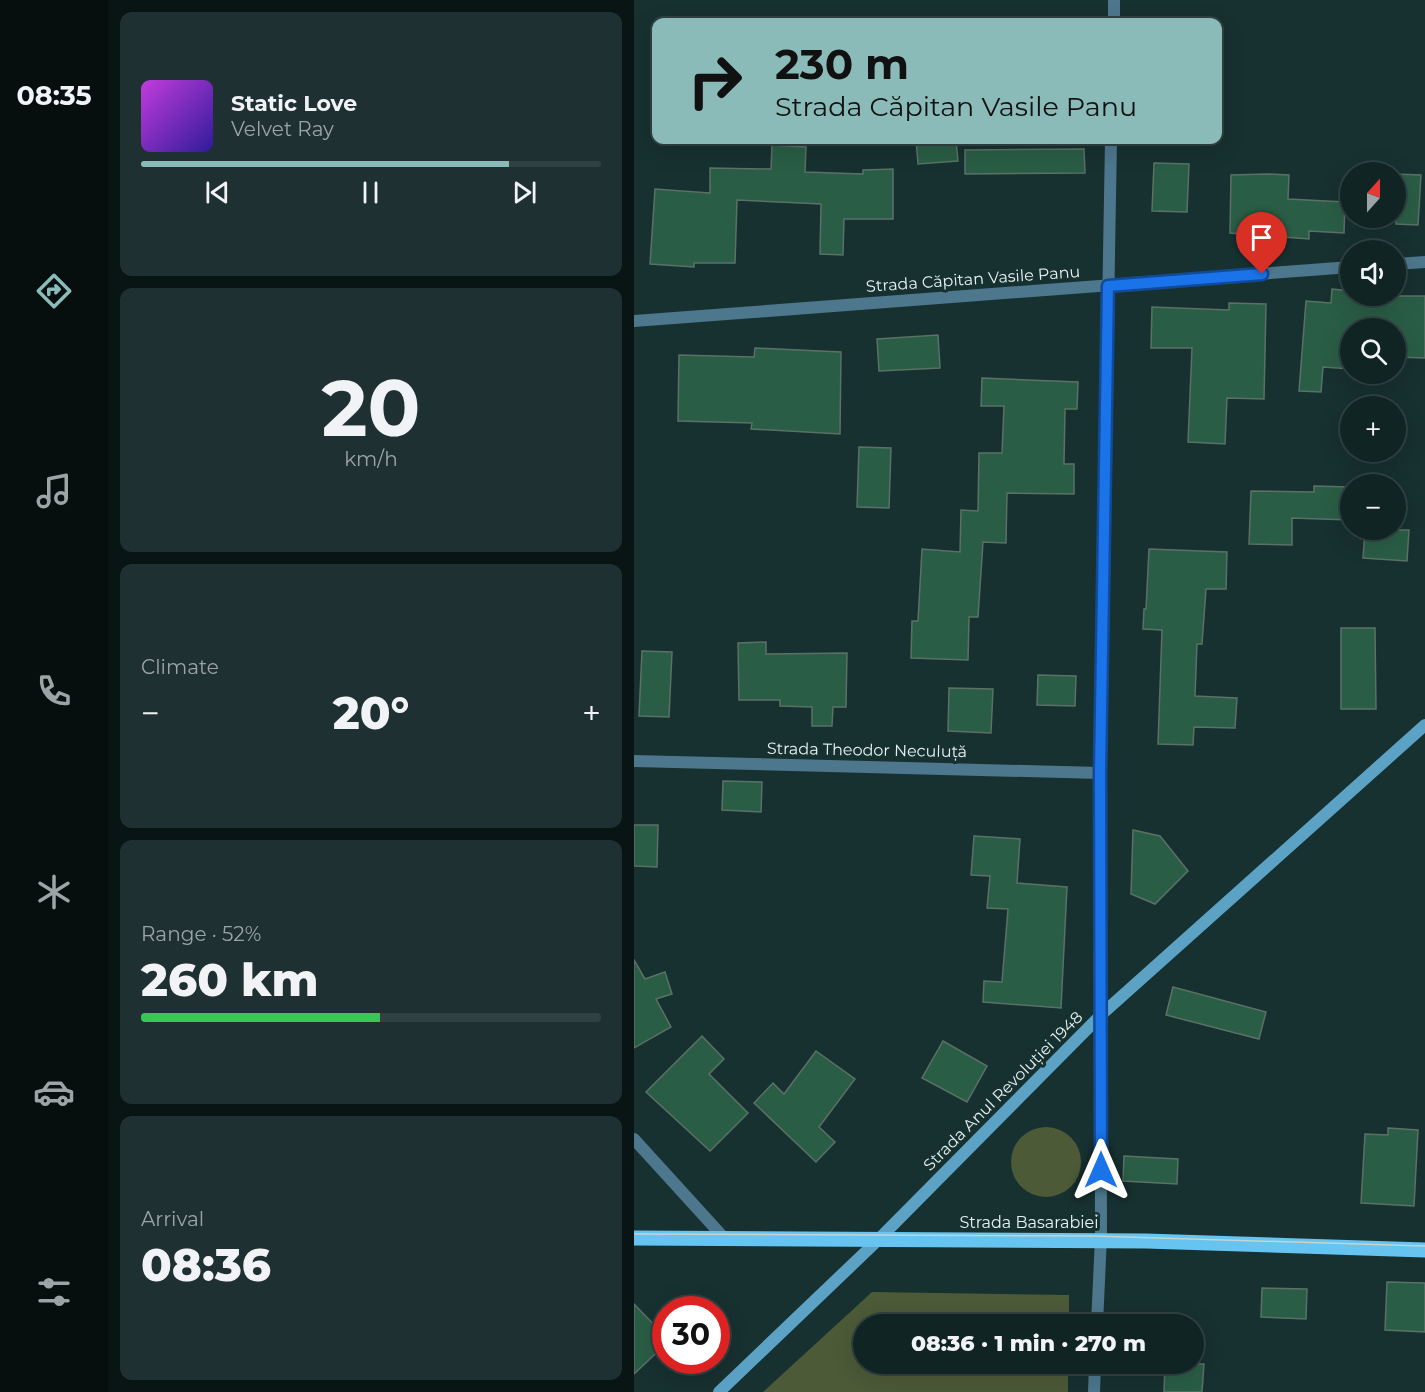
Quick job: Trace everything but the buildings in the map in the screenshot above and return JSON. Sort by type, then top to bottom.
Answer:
[{"type":"main road","name":"Strada Basarabiei","points":[[634,1238],[1101,1241],[1424,1250]]},
{"type":"street","points":[[1114,0],[1114,18]]},
{"type":"street","points":[[1097,1314],[1101,1241],[1100,772],[1111,144]]},
{"type":"street","points":[[1406,263],[1424,262]]},
{"type":"street","name":"Strada Căpitan Vasile Panu","points":[[634,321],[1340,268]]},
{"type":"street","name":"Strada Anul Revoluției 1948","points":[[719,1392],[877,1241],[1102,1014],[1424,725]]},
{"type":"street","name":"Strada Theodor Neculuță","points":[[634,761],[1100,772]]},
{"type":"street","points":[[634,1139],[725,1239]]},
{"type":"street","points":[[1094,1392],[1095,1374]]},
{"type":"green space","points":[[1046,1127],[1059,1130],[1071,1137],[1078,1149],[1081,1162],[1078,1175],[1071,1187],[1059,1194],[1046,1197],[1033,1194],[1021,1187],[1014,1175],[1011,1162],[1014,1149],[1021,1137],[1033,1130]]},
{"type":"green space","points":[[872,1292],[1069,1295],[1069,1314],[853,1314],[853,1374],[1068,1374],[1068,1392],[763,1392]]},
{"type":"tram line","points":[[634,1234],[1093,1236],[1425,1246]]},
{"type":"route","points":[[1101,1170],[1100,772],[1108,286],[1262,274]]}]
